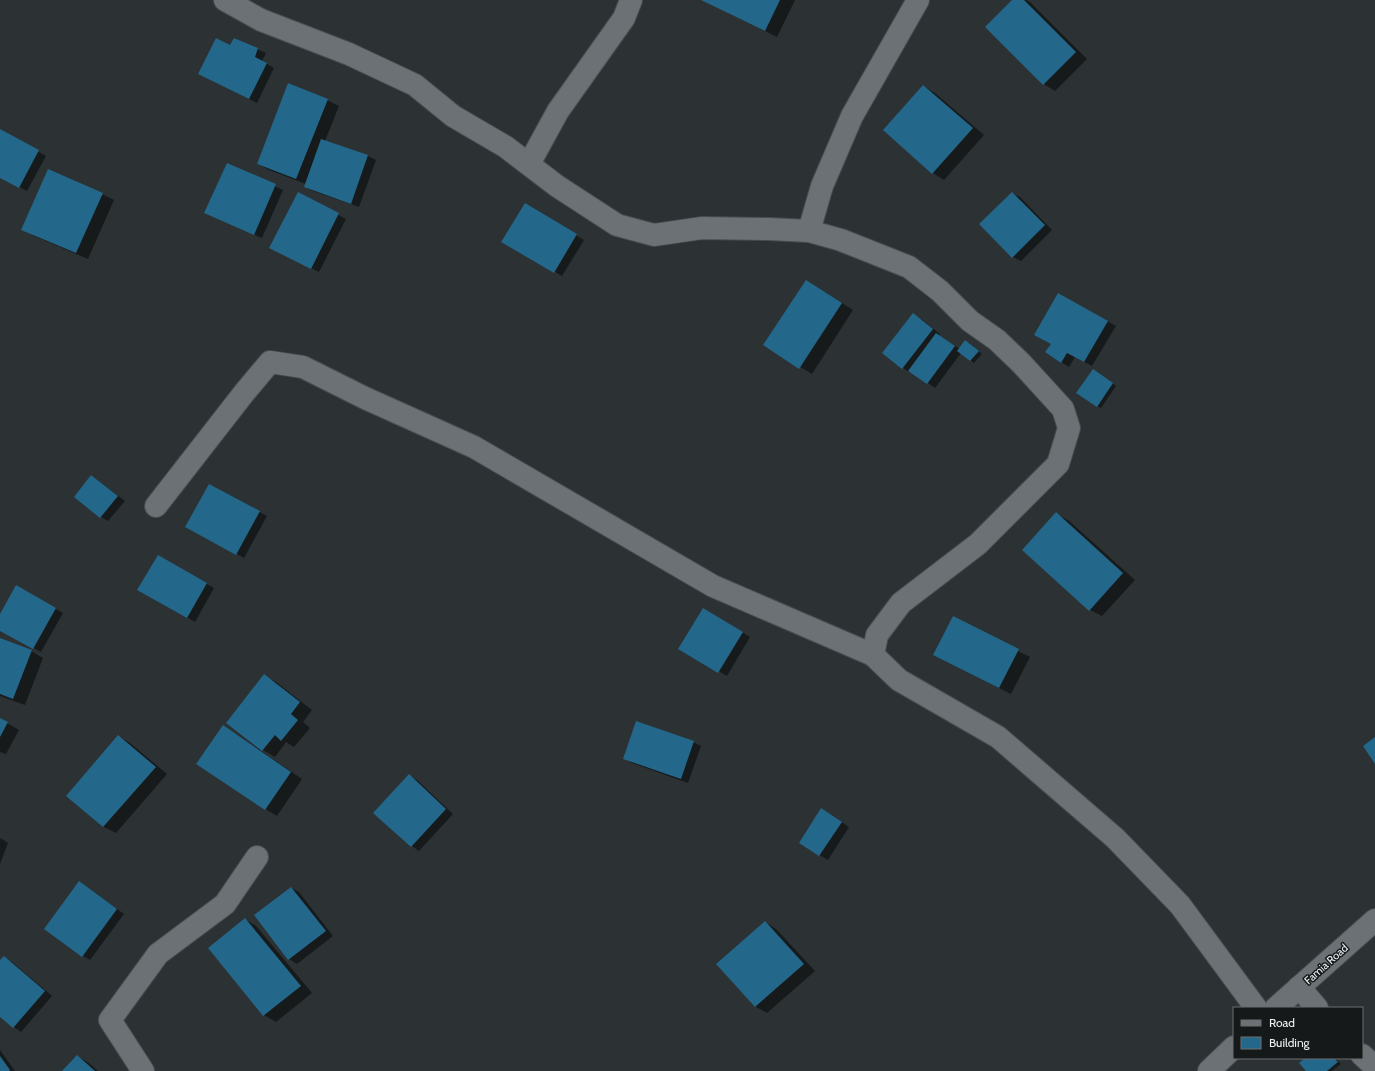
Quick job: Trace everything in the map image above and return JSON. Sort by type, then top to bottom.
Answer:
[{"type":"street","points":[[225,0],[261,20],[349,54],[414,85],[453,116],[506,147],[557,186],[616,224],[654,235],[702,228],[809,231],[841,240],[909,267],[940,291],[970,321],[997,340],[1021,363],[1063,408],[1069,428],[1058,464],[978,544],[901,603],[877,635],[873,655]]},
{"type":"street","points":[[529,164],[558,111],[624,18],[631,0]]},
{"type":"street","points":[[809,231],[822,186],[852,116],[918,0]]},
{"type":"street","points":[[156,506],[270,362],[303,367],[365,398],[474,447],[713,586],[873,655],[899,680],[998,737],[1115,838],[1180,905],[1255,1007]]},
{"type":"street","points":[[143,1071],[110,1020],[158,954],[225,904],[256,857]]},
{"type":"street","name":"Famia Road","points":[[1277,1007],[1375,920]]},
{"type":"street","points":[[1299,988],[1316,1007]]},
{"type":"street","points":[[1209,1071],[1233,1048]]},
{"type":"street","points":[[1363,1057],[1375,1067]]},
{"type":"building","points":[[701,0],[780,0],[765,31]]},
{"type":"building","points":[[1012,0],[1024,0],[1076,52],[1043,85],[985,27]]},
{"type":"building","points":[[216,38],[230,45],[234,38],[258,48],[255,57],[267,63],[249,99],[198,74]]},
{"type":"building","points":[[288,83],[328,99],[296,179],[257,164]]},
{"type":"building","points":[[923,85],[973,128],[932,174],[883,130]]},
{"type":"building","points":[[0,129],[39,150],[19,188],[0,178]]},
{"type":"building","points":[[321,139],[368,155],[351,204],[304,187]]},
{"type":"building","points":[[227,163],[276,184],[254,235],[204,213]]},
{"type":"building","points":[[48,169],[103,193],[76,253],[21,230]]},
{"type":"building","points":[[298,192],[339,213],[311,269],[269,248]]},
{"type":"building","points":[[1012,192],[1045,225],[1012,258],[979,224]]},
{"type":"building","points":[[525,203],[577,234],[554,273],[501,242]]},
{"type":"building","points":[[806,280],[842,303],[799,369],[763,345]]},
{"type":"building","points":[[1058,293],[1108,321],[1084,362],[1067,353],[1061,363],[1045,352],[1051,344],[1034,335]]},
{"type":"building","points":[[913,313],[933,329],[902,369],[882,353]]},
{"type":"building","points":[[936,333],[955,346],[927,384],[908,371]]},
{"type":"building","points":[[965,340],[979,351],[970,361],[957,351]]},
{"type":"building","points":[[1093,369],[1113,383],[1097,407],[1076,393]]},
{"type":"building","points":[[91,475],[118,496],[100,518],[74,497]]},
{"type":"building","points":[[209,484],[260,511],[236,555],[185,527]]},
{"type":"building","points":[[1056,512],[1123,573],[1089,611],[1022,550]]},
{"type":"building","points":[[158,555],[207,583],[187,618],[137,590]]},
{"type":"building","points":[[16,585],[56,608],[33,649],[0,631],[0,614]]},
{"type":"building","points":[[703,608],[743,632],[718,673],[678,649]]},
{"type":"building","points":[[953,616],[1019,649],[999,688],[933,655]]},
{"type":"building","points":[[0,638],[32,650],[13,699],[0,694]]},
{"type":"building","points":[[264,674],[300,702],[291,714],[298,720],[281,741],[275,735],[262,751],[226,723]]},
{"type":"building","points":[[0,718],[8,722],[0,737]]},
{"type":"building","points":[[636,721],[694,741],[681,779],[623,759]]},
{"type":"building","points":[[223,725],[291,772],[265,810],[196,764]]},
{"type":"building","points":[[118,735],[156,767],[103,827],[66,796]]},
{"type":"building","points":[[1375,737],[1375,764],[1363,746]]},
{"type":"building","points":[[409,774],[446,809],[411,847],[373,813]]},
{"type":"building","points":[[821,808],[842,822],[819,856],[799,843]]},
{"type":"building","points":[[79,881],[117,909],[82,957],[44,929]]},
{"type":"building","points":[[291,887],[326,931],[288,960],[254,915]]},
{"type":"building","points":[[245,918],[301,986],[263,1016],[208,948]]},
{"type":"building","points":[[765,921],[804,964],[755,1007],[716,964]]},
{"type":"building","points":[[4,956],[45,991],[13,1028],[0,1017],[0,960]]},
{"type":"building","points":[[77,1055],[95,1071],[62,1071]]},
{"type":"building","points":[[0,1056],[10,1070],[9,1071],[0,1071]]},
{"type":"building","points":[[1304,1059],[1335,1059],[1338,1062],[1327,1071],[1306,1071],[1299,1063]]}]
